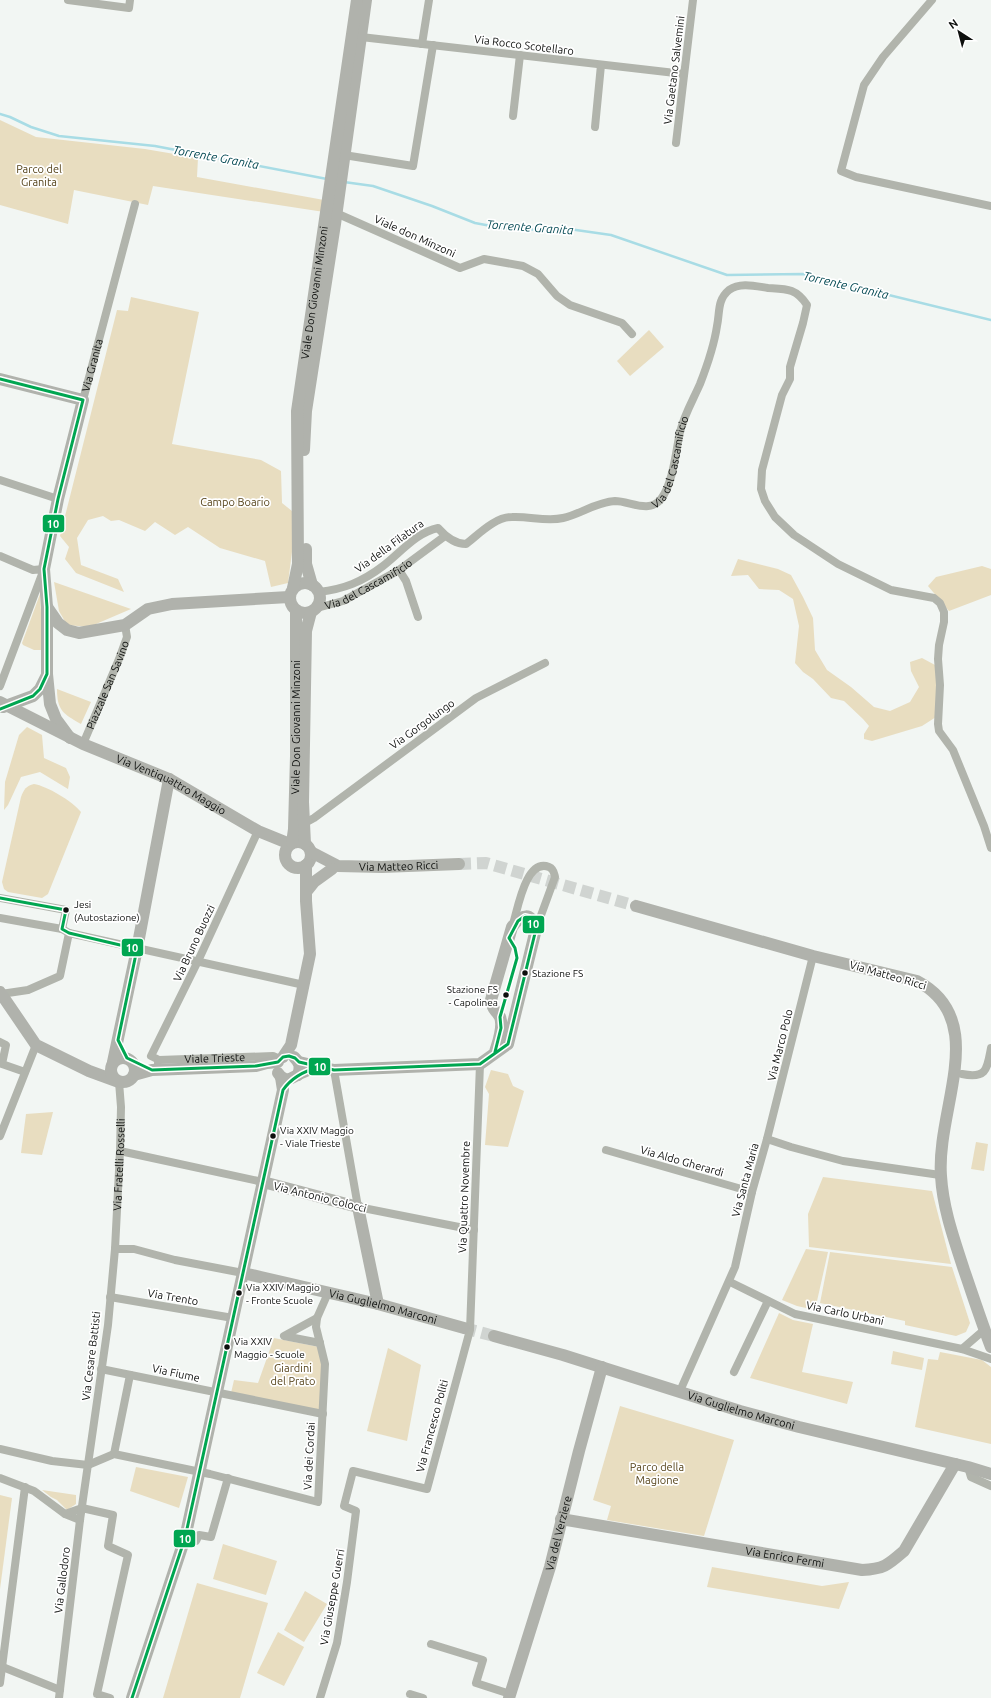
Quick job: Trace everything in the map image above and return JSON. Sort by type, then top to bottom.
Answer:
[{"type":"main road","name":"Viale Don Giovanni Minzoni","points":[[340,162],[357,0]]},
{"type":"main road","name":"Viale Don Giovanni Minzoni","points":[[289,847],[300,819],[306,631],[314,610],[320,600],[306,564],[304,449],[306,411],[340,162],[366,0]]},
{"type":"main road","name":"Viale Don Giovanni Minzoni","points":[[305,859],[300,819],[296,610],[292,607],[291,592],[298,564],[297,411],[334,204]]},
{"type":"main road","points":[[0,379],[83,400]]},
{"type":"main road","name":"Via Granita","points":[[44,569],[58,499],[83,400]]},
{"type":"main road","points":[[44,569],[47,607],[47,674],[50,704],[52,711],[70,738]]},
{"type":"main road","points":[[291,592],[302,583],[315,588]]},
{"type":"main road","name":"Piazzale San Savino","points":[[47,607],[58,623],[67,630],[79,633],[125,625],[148,609],[172,604],[291,592]]},
{"type":"main road","points":[[296,610],[303,613],[314,610]]},
{"type":"main road","points":[[2,705],[24,700],[33,696],[40,689],[47,674]]},
{"type":"main road","name":"Via Ventiquattro Maggio","points":[[2,705],[82,744],[169,779],[289,847],[301,842],[305,859]]},
{"type":"main road","points":[[112,1065],[137,949],[169,779]]},
{"type":"main road","points":[[266,835],[285,830],[300,819]]},
{"type":"main road","points":[[132,1698],[191,1539],[201,1471],[283,1090],[310,954],[305,859],[286,861],[289,847]]},
{"type":"main road","name":"Via Matteo Ricci","points":[[305,859],[335,867],[460,864]]},
{"type":"main road","points":[[306,897],[314,882],[335,867]]},
{"type":"main road","name":"Via Matteo Ricci","points":[[636,906],[813,956],[917,981],[929,986],[949,1000],[956,1009],[966,1033],[966,1044],[962,1074],[942,1152],[940,1175],[945,1208],[984,1330],[991,1347]]},
{"type":"main road","points":[[480,1064],[495,1052],[502,1050],[508,1044],[536,929],[534,922],[530,918],[524,916],[519,918],[512,926],[491,1000],[492,1009],[500,1017],[501,1028],[495,1052]]},
{"type":"main road","points":[[0,995],[36,1044],[88,1071],[119,1082],[127,1081],[134,1075],[135,1067],[118,1040]]},
{"type":"main road","points":[[88,1071],[99,1072],[112,1065],[119,1058],[129,1059]]},
{"type":"main road","name":"Viale Trieste","points":[[129,1059],[156,1066],[318,1067],[334,1070],[480,1064]]},
{"type":"main road","name":"Via Fratelli Rosselli","points":[[112,1065],[113,1077],[119,1082]]},
{"type":"main road","name":"Viale Trieste","points":[[134,1075],[156,1066]]},
{"type":"main road","name":"Via Antonio Colocci","points":[[263,1182],[358,1207]]},
{"type":"main road","points":[[358,1207],[378,1304]]},
{"type":"main road","name":"Via Guglielmo Marconi","points":[[243,1273],[378,1304],[467,1329]]},
{"type":"main road","name":"Via Guglielmo Marconi","points":[[494,1336],[602,1367],[740,1411],[991,1474]]},
{"type":"main road","name":"Via del Verziere","points":[[510,1696],[550,1567],[602,1367]]},
{"type":"main road","name":"Via Enrico Fermi","points":[[562,1520],[862,1570],[879,1569],[892,1562],[904,1551],[955,1464]]},
{"type":"street","points":[[68,0],[129,4]]},
{"type":"street","points":[[422,44],[429,0]]},
{"type":"street","name":"Via Gaetano Salvemini","points":[[676,142],[693,0]]},
{"type":"street","points":[[932,0],[888,52],[864,85],[841,171],[856,177],[991,206]]},
{"type":"street","name":"Via Rocco Scotellaro","points":[[361,37],[684,74]]},
{"type":"street","points":[[340,162],[413,166],[433,45]]},
{"type":"street","points":[[513,116],[520,55]]},
{"type":"street","points":[[595,127],[601,65]]},
{"type":"street","name":"Via Granita","points":[[83,400],[135,204]]},
{"type":"street","name":"Viale don Minzoni","points":[[334,204],[460,268],[484,259],[523,266],[538,274],[557,296],[570,305],[622,323],[632,334]]},
{"type":"street","name":"Via del Cascamificio","points":[[314,610],[343,601],[398,570],[445,536],[461,544],[466,544],[504,518],[557,519],[569,516],[601,503],[616,501],[647,506],[658,502],[667,486],[683,423],[700,384],[711,352],[717,326],[719,305],[722,298],[735,287],[742,285],[788,290],[799,295],[806,305],[803,323],[790,367],[790,380],[782,395],[762,470],[761,489],[765,501],[780,521],[794,535],[838,564],[891,590],[934,598],[940,604],[944,612],[944,622],[939,645],[938,659],[940,685],[939,731],[953,750],[984,826],[991,848]]},
{"type":"street","points":[[0,480],[58,499]]},
{"type":"street","name":"Via della Filatura","points":[[315,588],[339,590],[361,581],[383,566],[428,530],[438,528],[445,536]]},
{"type":"street","points":[[0,556],[34,570],[44,569]]},
{"type":"street","name":"Via Granita","points":[[0,686],[44,569]]},
{"type":"street","points":[[398,570],[406,581],[418,617]]},
{"type":"street","name":"Piazzale San Savino","points":[[82,744],[119,659],[126,637],[125,625]]},
{"type":"street","name":"Via Gorgolungo","points":[[300,819],[319,813],[476,698],[545,663]]},
{"type":"street","name":"Via Bruno Buozzi","points":[[156,1066],[152,1056],[198,961],[266,835]]},
{"type":"street","points":[[512,926],[528,876],[534,869],[540,866],[546,866],[551,868],[555,877],[536,929]]},
{"type":"street","points":[[0,898],[66,910],[66,931],[60,976],[28,990],[0,995]]},
{"type":"street","points":[[0,918],[66,931],[137,949],[304,985]]},
{"type":"street","name":"Via Marco Polo","points":[[767,1139],[813,956]]},
{"type":"street","points":[[0,1042],[6,1045],[2,1064],[25,1072]]},
{"type":"street","points":[[0,1136],[36,1044]]},
{"type":"street","points":[[962,1074],[978,1076],[983,1073],[986,1068],[991,1048]]},
{"type":"street","name":"Viale Trieste","points":[[156,1066],[273,1056],[287,1067]]},
{"type":"street","name":"Via Quattro Novembre","points":[[467,1329],[474,1230],[480,1064]]},
{"type":"street","points":[[334,1070],[358,1207]]},
{"type":"street","name":"Via Fratelli Rosselli","points":[[114,1249],[120,1151],[121,1107],[119,1082]]},
{"type":"street","name":"Via Santa Maria","points":[[680,1391],[730,1282],[739,1254],[752,1192],[767,1139],[843,1161],[940,1175]]},
{"type":"street","name":"Via Aldo Gherardi","points":[[606,1150],[752,1192]]},
{"type":"street","name":"Via Antonio Colocci","points":[[120,1151],[263,1182]]},
{"type":"street","name":"Via Antonio Colocci","points":[[358,1207],[474,1230]]},
{"type":"street","name":"Via Guglielmo Marconi","points":[[114,1249],[134,1249],[175,1260],[243,1273]]},
{"type":"street","name":"Via Cesare Battisti","points":[[88,1465],[108,1325],[114,1249]]},
{"type":"street","name":"Via Carlo Urbani","points":[[730,1282],[795,1314],[962,1349],[991,1359]]},
{"type":"street","name":"Via dei Cordai","points":[[228,1478],[318,1502],[325,1364],[316,1327],[328,1293]]},
{"type":"street","name":"Via Trento","points":[[110,1297],[233,1318]]},
{"type":"street","points":[[734,1372],[768,1301]]},
{"type":"street","points":[[318,1318],[284,1336],[320,1343]]},
{"type":"street","name":"Via Francesco Politi","points":[[344,1506],[353,1471],[427,1489],[467,1329]]},
{"type":"street","points":[[962,1349],[984,1330]]},
{"type":"street","name":"Via Fiume","points":[[101,1369],[323,1414]]},
{"type":"street","points":[[114,1454],[130,1375]]},
{"type":"street","points":[[0,1449],[52,1461],[88,1465],[114,1454],[201,1471],[228,1478],[211,1537],[198,1535],[191,1539]]},
{"type":"street","name":"Via Gallodoro","points":[[59,1694],[88,1465]]},
{"type":"street","points":[[968,1467],[971,1477],[991,1486]]},
{"type":"street","points":[[0,1478],[34,1491],[65,1514],[80,1520]]},
{"type":"street","points":[[0,1683],[25,1487]]},
{"type":"street","name":"Via Giuseppe Guerri","points":[[320,1698],[336,1643],[348,1574],[356,1511],[344,1506]]},
{"type":"street","points":[[65,1514],[82,1508],[113,1515],[108,1546],[128,1555],[97,1694],[110,1698]]},
{"type":"street","points":[[431,1644],[483,1660],[476,1683],[510,1696]]},
{"type":"street","points":[[1,1666],[59,1694]]},
{"type":"street","points":[[410,1694],[423,1698]]},
{"type":"green space","name":"Parco del Granita","points":[[0,120],[36,137],[145,149],[198,158],[197,177],[324,200],[324,212],[153,186],[148,205],[74,190],[68,224],[0,205]]},
{"type":"green space","name":"Campo Boario","points":[[131,297],[199,312],[172,444],[261,460],[281,471],[282,503],[292,511],[292,552],[288,583],[271,587],[265,561],[220,548],[188,527],[175,535],[155,522],[145,531],[119,520],[111,521],[103,516],[88,520],[77,538],[81,565],[118,579],[124,592],[76,573],[65,559],[69,547],[60,536],[117,310],[128,311]]},
{"type":"green space","points":[[649,330],[664,347],[630,376],[617,361]]},
{"type":"green space","points":[[738,559],[778,569],[791,575],[813,618],[815,650],[827,670],[851,687],[874,707],[890,711],[910,702],[919,687],[911,671],[910,662],[922,658],[935,665],[938,689],[936,717],[922,726],[872,741],[864,739],[864,734],[869,726],[863,719],[844,701],[831,698],[795,663],[799,626],[793,599],[779,590],[759,589],[748,575],[731,576]]},
{"type":"green space","points":[[982,566],[991,569],[991,595],[949,611],[928,586],[936,577]]},
{"type":"green space","points":[[54,582],[131,609],[89,627],[67,625],[59,611]]},
{"type":"green space","points":[[40,594],[43,650],[34,650],[23,645],[22,643]]},
{"type":"green space","points":[[57,689],[91,702],[81,724],[62,711],[58,702]]},
{"type":"green space","points":[[27,727],[42,735],[44,758],[66,768],[70,777],[68,789],[40,772],[21,777],[8,805],[4,810],[5,782],[19,735]]},
{"type":"green space","points":[[34,784],[59,795],[72,803],[81,812],[48,894],[42,898],[8,892],[4,889],[2,882],[21,797],[26,788]]},
{"type":"green space","points":[[491,1070],[508,1074],[513,1086],[524,1091],[508,1147],[485,1145],[489,1094],[485,1087]]},
{"type":"green space","points":[[53,1112],[42,1155],[21,1153],[26,1114]]},
{"type":"green space","points":[[976,1142],[988,1144],[984,1171],[971,1169]]},
{"type":"green space","points":[[823,1177],[932,1191],[951,1264],[809,1247],[808,1214]]},
{"type":"green space","points":[[806,1249],[828,1252],[815,1310],[797,1306],[782,1300]]},
{"type":"green space","points":[[830,1252],[952,1267],[970,1323],[966,1332],[956,1336],[905,1325],[905,1321],[820,1303]]},
{"type":"green space","points":[[779,1313],[793,1320],[813,1324],[802,1372],[853,1382],[847,1404],[750,1378]]},
{"type":"green space","name":"Giardini del Prato","points":[[274,1338],[319,1347],[323,1364],[320,1410],[231,1393],[234,1380],[258,1383]]},
{"type":"green space","points":[[388,1348],[421,1365],[407,1441],[367,1431]]},
{"type":"green space","points":[[893,1351],[924,1358],[922,1370],[891,1364]]},
{"type":"green space","points":[[940,1352],[982,1360],[991,1367],[991,1444],[915,1427],[928,1359],[938,1360]]},
{"type":"green space","name":"Parco della Magione","points":[[620,1406],[734,1440],[704,1536],[607,1520],[611,1506],[593,1500]]},
{"type":"green space","points":[[136,1467],[188,1477],[179,1508],[130,1491]]},
{"type":"green space","points":[[42,1490],[76,1495],[76,1504],[67,1510],[57,1500]]},
{"type":"green space","points":[[0,1495],[12,1498],[0,1589]]},
{"type":"green space","points":[[223,1544],[277,1561],[266,1595],[213,1579]]},
{"type":"green space","points":[[712,1567],[822,1586],[849,1582],[839,1609],[707,1587]]},
{"type":"green space","points":[[197,1583],[268,1603],[240,1698],[163,1698]]},
{"type":"green space","points":[[305,1591],[327,1604],[304,1642],[284,1630]]},
{"type":"green space","points":[[278,1632],[304,1647],[284,1686],[257,1673]]},
{"type":"waterway","name":"Torrente Granita","points":[[0,114],[31,127],[59,136],[155,146],[327,179]]},
{"type":"waterway","name":"Torrente Granita","points":[[344,182],[373,186],[432,206],[475,223],[502,228],[544,230],[569,229],[611,235],[727,275],[803,274],[991,320]]},
{"type":"tunnel","points":[[459,864],[486,863],[636,906]]},
{"type":"tunnel","points":[[464,1328],[494,1336]]},
{"type":"transit line","name":"10","points":[[0,379],[83,400],[58,499],[44,569],[47,607],[47,674],[40,689],[33,696],[0,709]]},
{"type":"transit line","name":"10","points":[[0,898],[66,910],[62,929],[69,933],[137,949],[118,1040],[127,1058],[152,1070],[256,1066],[278,1062],[283,1057],[289,1056],[295,1058],[299,1062],[334,1070],[480,1064],[508,1044],[536,929],[529,917],[525,916],[518,921],[509,938],[515,948],[517,958],[500,1017],[501,1028],[495,1052]]},
{"type":"transit line","name":"10","points":[[132,1698],[185,1538],[283,1090],[290,1081],[299,1075],[308,1070],[319,1067]]},
{"type":"place","name":"Jesi (Autostazione)","points":[[66,910]]},
{"type":"place","name":"Stazione FS","points":[[525,973]]},
{"type":"place","name":"Stazione FS - Capolinea","points":[[506,995]]},
{"type":"place","name":"Via XXIV Maggio - Viale Trieste","points":[[273,1136]]},
{"type":"place","name":"Via XXIV Maggio - Fronte Scuole","points":[[239,1293]]},
{"type":"place","name":"Via XXIV Maggio - Scuole","points":[[227,1347]]}]
